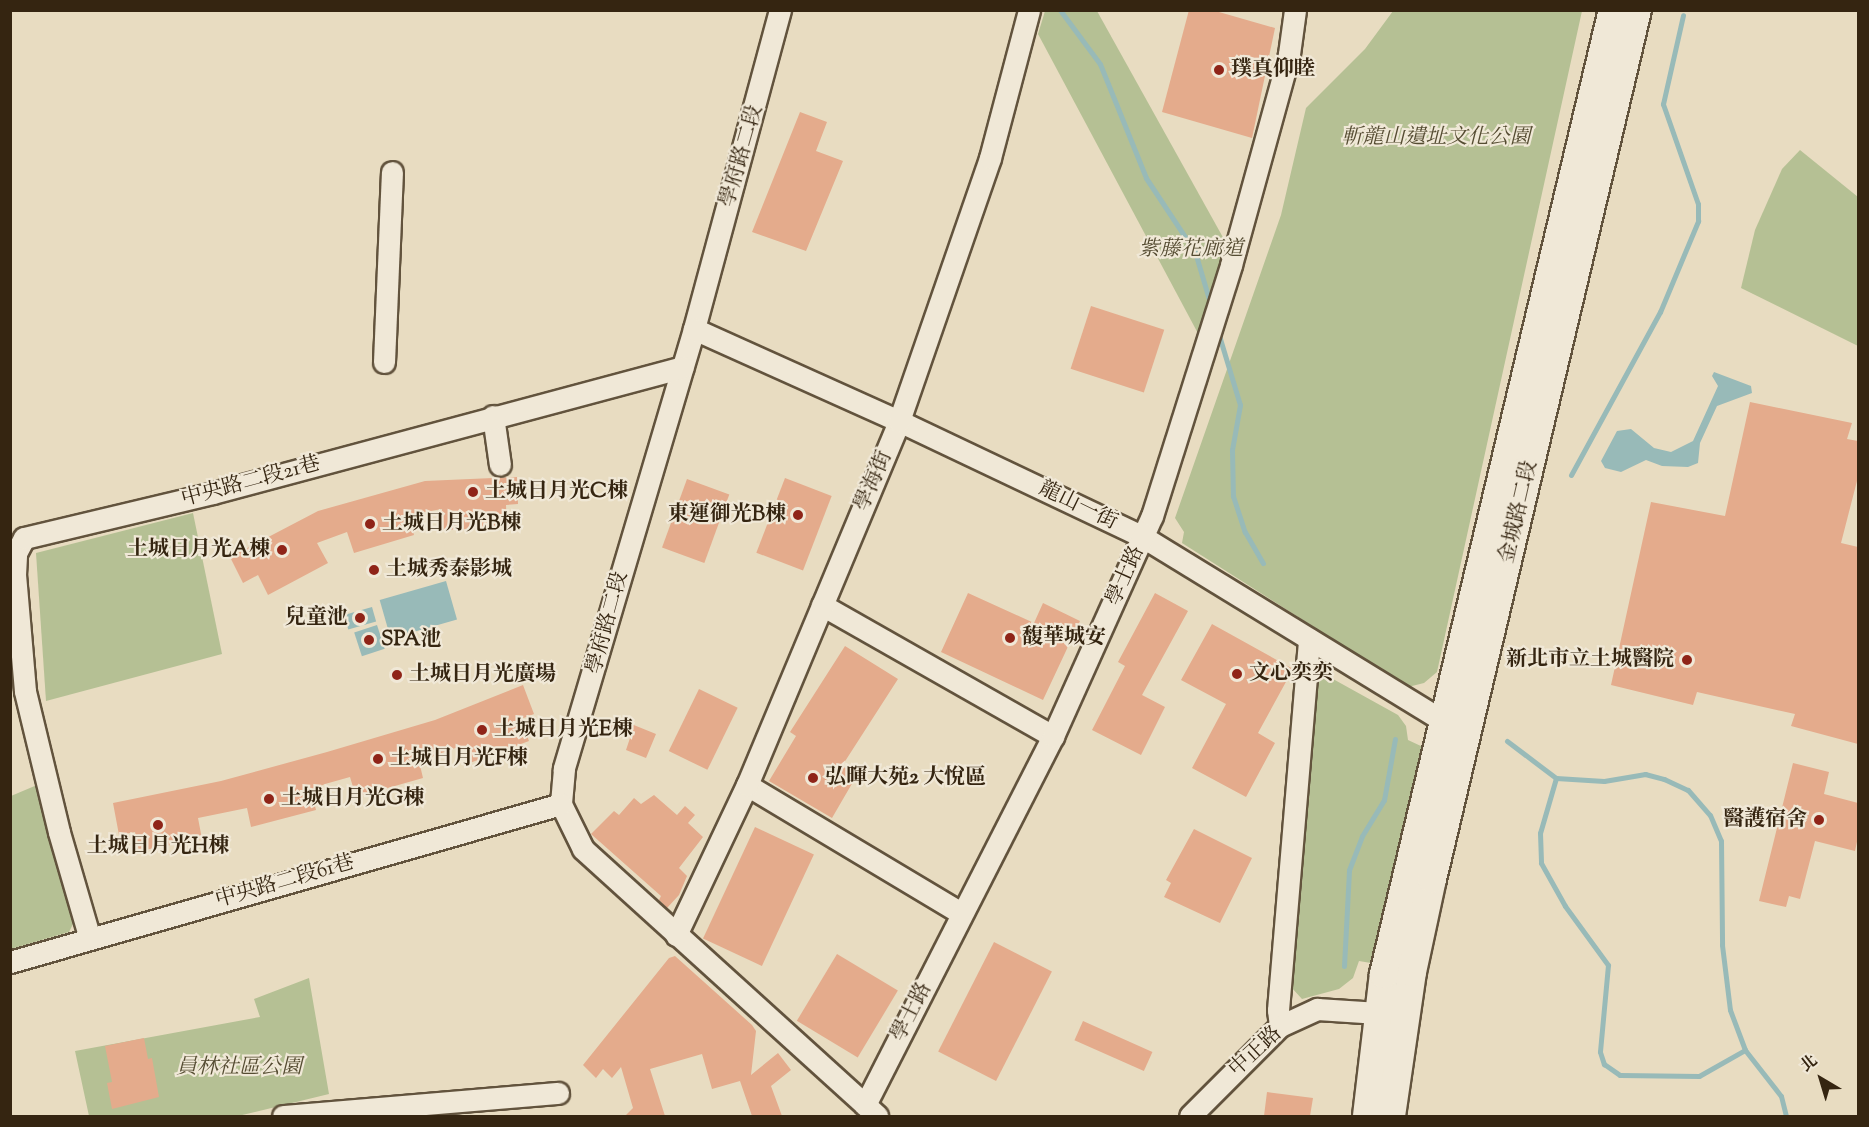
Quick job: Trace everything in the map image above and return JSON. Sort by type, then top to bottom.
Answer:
[{"type":"main road","name":"金城路二段","points":[[1367,1116],[1378,1011],[1443,721],[1613,10]]},
{"type":"main road","name":"金城路二段","points":[[1391,1116],[1432,879],[1637,10]]},
{"type":"street","name":"學府路二段","points":[[561,804],[564,769],[694,329],[780,10]]},
{"type":"street","name":"學海街","points":[[676,935],[747,785],[899,421],[990,158],[1029,10]]},
{"type":"street","name":"學士路","points":[[871,1111],[961,913],[1053,736],[1143,537],[1231,265],[1289,54],[1295,10]]},
{"type":"street","points":[[384,362],[392,172]]},
{"type":"street","name":"龍山一街","points":[[694,329],[899,421],[1143,537],[1443,721]]},
{"type":"street","name":"中央路二段21巷","points":[[90,939],[32,726],[25,691],[16,554],[24,538],[213,493],[682,367]]},
{"type":"street","points":[[493,416],[500,465]]},
{"type":"street","points":[[822,605],[1053,736]]},
{"type":"street","points":[[1280,1026],[1278,1010],[1309,639]]},
{"type":"street","points":[[747,785],[961,913]]},
{"type":"street","points":[[561,804],[583,849],[871,1111]]},
{"type":"street","name":"中央路二段61巷","points":[[11,959],[90,939],[561,804]]},
{"type":"street","name":"中正路","points":[[1190,1116],[1280,1026],[1317,1009],[1378,1011],[1407,1015]]},
{"type":"street","points":[[283,1116],[558,1093]]},
{"type":"green space","name":"紫藤花廊道","points":[[1045,11],[1097,11],[1230,250],[1201,339],[1038,34]]},
{"type":"green space","name":"斬龍山遺址文化公園","points":[[1393,11],[1582,11],[1437,672],[1424,683],[1408,687],[1182,543],[1184,532],[1175,518],[1281,215],[1306,108],[1365,49]]},
{"type":"green space","points":[[1800,150],[1858,197],[1858,346],[1741,288],[1755,230],[1782,169]]},
{"type":"green space","points":[[193,513],[222,654],[46,701],[36,553]]},
{"type":"green space","points":[[1324,674],[1398,715],[1406,726],[1408,740],[1423,747],[1371,963],[1359,961],[1353,978],[1339,989],[1302,999],[1291,987],[1314,682]]},
{"type":"green space","points":[[37,785],[77,916],[69,932],[11,949],[11,796]]},
{"type":"green space","name":"員林社區公園","points":[[309,978],[329,1094],[238,1116],[89,1116],[75,1051],[260,1017],[254,999]]},
{"type":"water","points":[[1714,372],[1751,386],[1752,393],[1717,406],[1700,443],[1698,463],[1688,467],[1662,466],[1646,460],[1621,472],[1605,468],[1601,461],[1617,431],[1631,429],[1654,448],[1671,452],[1693,441],[1718,386],[1712,376]]},
{"type":"water","points":[[446,581],[457,619],[391,638],[380,600]]},
{"type":"water","name":"兒童池","points":[[372,607],[376,621],[348,629],[344,615]]},
{"type":"water","name":"SPA池","points":[[377,625],[385,649],[362,656],[354,632]]},
{"type":"building","name":"璞真仰睦","points":[[1189,10],[1212,10],[1275,28],[1252,138],[1162,112]]},
{"type":"building","points":[[800,112],[827,122],[816,151],[843,161],[806,251],[752,232]]},
{"type":"building","points":[[1091,306],[1164,330],[1144,393],[1071,369]]},
{"type":"building","name":"新北市立土城醫院","points":[[1750,402],[1852,423],[1847,439],[1858,441],[1858,477],[1841,543],[1858,547],[1858,744],[1791,726],[1795,714],[1697,692],[1693,705],[1611,685],[1651,502],[1725,516]]},
{"type":"building","points":[[517,477],[518,504],[506,505],[507,527],[443,530],[442,509],[408,515],[414,535],[354,553],[347,532],[317,543],[328,563],[268,595],[258,575],[243,583],[230,557],[318,511],[425,481]]},
{"type":"building","name":"東運御光B棟","points":[[785,478],[832,496],[803,571],[756,553]]},
{"type":"building","points":[[687,479],[729,494],[704,563],[662,548]]},
{"type":"building","name":"馥華城安","points":[[968,593],[1034,623],[1043,603],[1080,621],[1043,700],[941,652]]},
{"type":"building","points":[[1155,593],[1188,611],[1142,695],[1165,707],[1141,755],[1092,730],[1125,666],[1118,662]]},
{"type":"building","points":[[1212,624],[1293,669],[1258,733],[1275,743],[1246,797],[1192,768],[1226,704],[1181,680]]},
{"type":"building","points":[[845,646],[898,679],[842,766],[857,775],[832,818],[769,781],[796,736],[790,732]]},
{"type":"building","points":[[523,685],[534,714],[521,719],[529,741],[467,764],[461,746],[419,761],[423,778],[356,797],[350,777],[325,784],[311,790],[316,810],[251,827],[247,808],[198,818],[202,839],[139,851],[135,832],[119,835],[113,803],[221,781],[327,752],[435,720]]},
{"type":"building","points":[[699,689],[738,708],[707,770],[669,751]]},
{"type":"building","points":[[614,717],[656,734],[646,758],[626,750],[630,738],[609,730]]},
{"type":"building","name":"醫護宿舍","points":[[1793,763],[1829,772],[1824,794],[1858,803],[1858,837],[1855,851],[1815,841],[1800,899],[1789,896],[1786,907],[1759,901]]},
{"type":"building","points":[[654,795],[677,815],[685,806],[695,815],[688,823],[703,837],[679,868],[687,876],[679,895],[667,908],[659,900],[661,896],[591,834],[614,811],[619,815],[634,798],[641,804]]},
{"type":"building","points":[[755,827],[814,854],[762,966],[703,938]]},
{"type":"building","points":[[1194,829],[1252,858],[1220,923],[1164,897],[1171,883],[1166,880]]},
{"type":"building","points":[[994,942],[1052,972],[996,1081],[938,1052]]},
{"type":"building","points":[[837,954],[898,991],[858,1057],[797,1021]]},
{"type":"building","points":[[675,956],[756,1031],[751,1075],[778,1053],[791,1070],[771,1086],[782,1116],[752,1116],[740,1081],[712,1089],[702,1054],[650,1069],[665,1116],[625,1116],[633,1108],[621,1067],[612,1078],[603,1069],[596,1078],[583,1065],[669,958]]},
{"type":"building","points":[[1083,1021],[1152,1052],[1144,1071],[1074,1040]]},
{"type":"building","points":[[144,1038],[148,1059],[152,1058],[159,1097],[112,1109],[107,1083],[112,1082],[105,1046]]},
{"type":"building","points":[[1267,1092],[1313,1098],[1310,1116],[1264,1116]]},
{"type":"waterway","points":[[1060,10],[1100,64],[1146,178],[1195,252],[1211,306]]},
{"type":"waterway","points":[[1571,475],[1660,312],[1698,221],[1698,204],[1663,104],[1683,15]]},
{"type":"waterway","points":[[1218,332],[1240,405],[1232,450],[1233,496],[1245,532],[1263,563]]},
{"type":"waterway","points":[[1344,966],[1349,870],[1362,836],[1384,800],[1395,739]]},
{"type":"waterway","points":[[1507,741],[1556,778],[1604,781],[1645,774],[1664,779],[1688,790],[1710,815],[1721,841],[1722,945],[1730,1010],[1745,1050],[1781,1096],[1786,1116]]},
{"type":"waterway","points":[[1556,778],[1540,833],[1541,863],[1565,906],[1608,965],[1600,1052],[1604,1064],[1620,1075],[1699,1076],[1745,1050]]},
{"type":"place","name":"璞真仰睦","points":[[1219,70]]},
{"type":"place","name":"土城日月光C棟","points":[[473,492]]},
{"type":"place","name":"東運御光B棟","points":[[798,515]]},
{"type":"place","name":"土城日月光B棟","points":[[370,524]]},
{"type":"place","name":"土城日月光A棟","points":[[282,550]]},
{"type":"place","name":"土城秀泰影城","points":[[374,570]]},
{"type":"place","name":"兒童池","points":[[360,618]]},
{"type":"place","name":"馥華城安","points":[[1010,638]]},
{"type":"place","name":"SPA池","points":[[369,640]]},
{"type":"place","name":"新北市立土城醫院","points":[[1687,660]]},
{"type":"place","name":"文心奕奕","points":[[1237,674]]},
{"type":"place","name":"土城日月光廣場","points":[[397,675]]},
{"type":"place","name":"土城日月光E棟","points":[[482,730]]},
{"type":"place","name":"土城日月光F棟","points":[[378,759]]},
{"type":"place","name":"弘暉大苑2 大悅區","points":[[813,778]]},
{"type":"place","name":"土城日月光G棟","points":[[269,799]]},
{"type":"place","name":"醫護宿舍","points":[[1819,820]]},
{"type":"place","name":"土城日月光H棟","points":[[158,825]]}]
